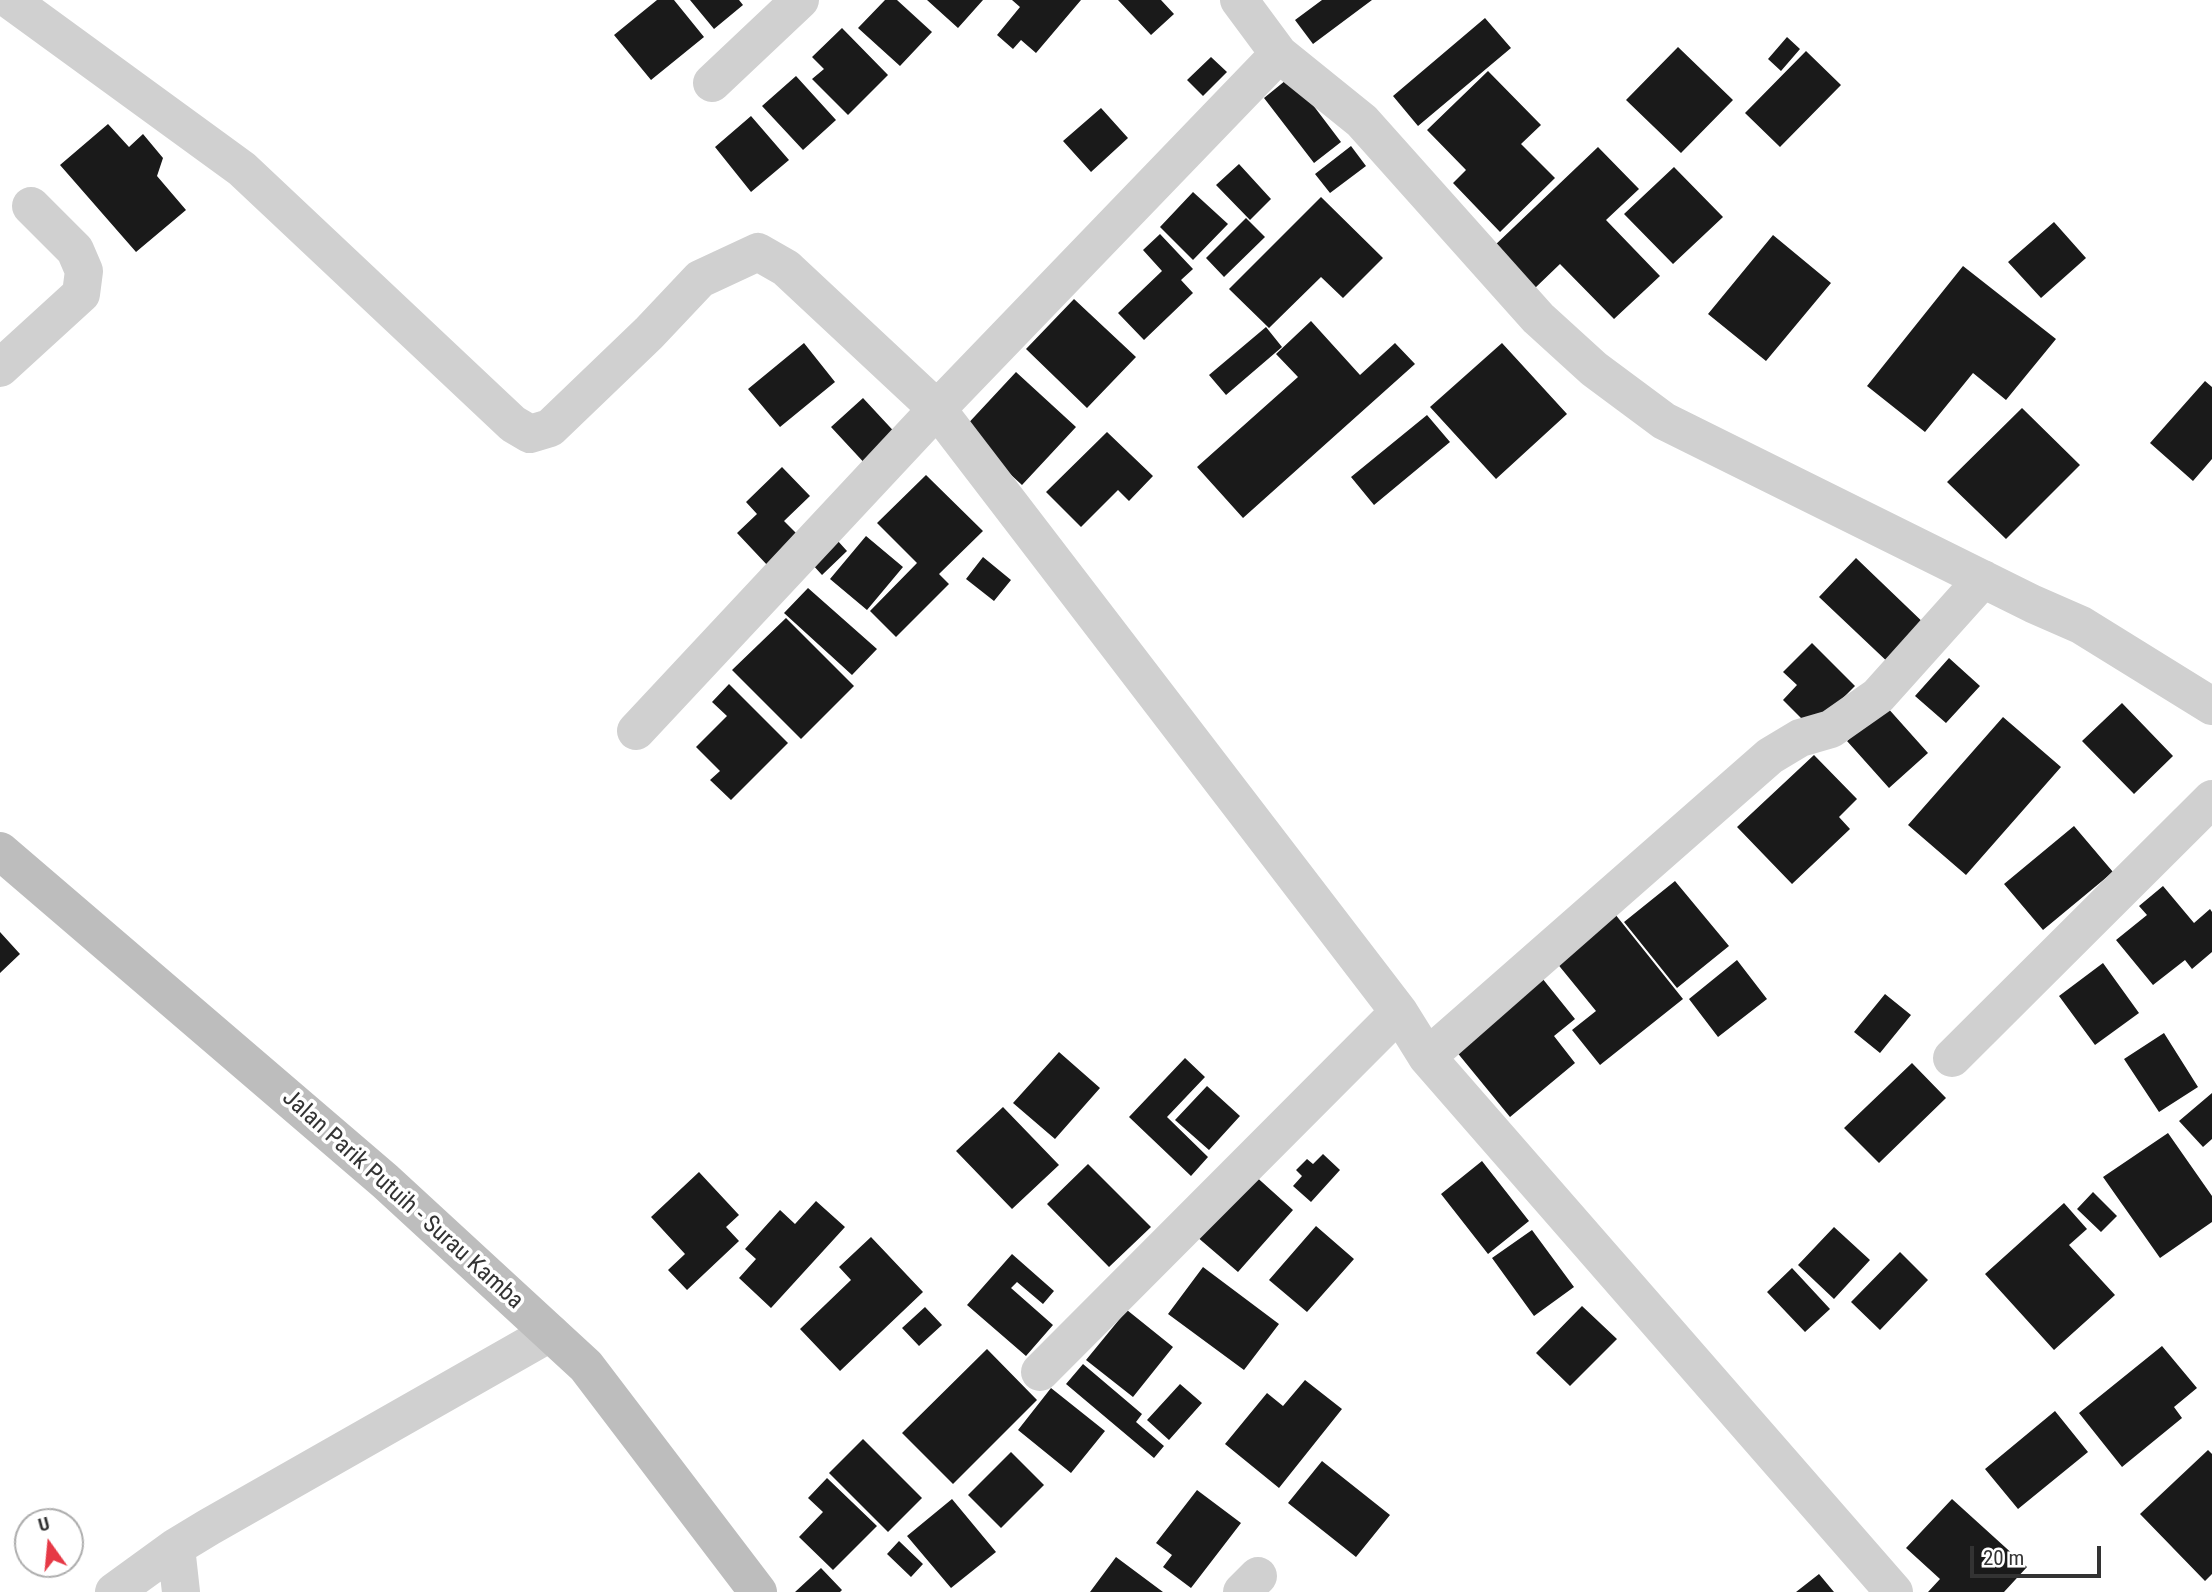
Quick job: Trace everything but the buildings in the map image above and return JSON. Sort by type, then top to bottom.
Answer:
[{"type":"street","points":[[10,0],[242,169],[513,424],[530,434],[550,428],[649,333],[700,279],[758,252],[786,268],[937,409],[1399,1012],[1427,1057],[1894,1592]]},
{"type":"street","points":[[712,83],[800,0]]},
{"type":"street","points":[[1239,0],[1279,54],[1362,121],[1538,318],[1594,369],[1654,414],[2033,604],[2081,625],[2212,706]]},
{"type":"street","points":[[636,731],[937,409],[1279,54]]},
{"type":"street","points":[[0,368],[81,294],[84,271],[75,250],[31,206]]},
{"type":"street","points":[[1427,1057],[1770,756],[1800,738],[1831,729],[1878,696],[1983,579]]},
{"type":"street","points":[[1952,1058],[2212,799]]},
{"type":"street","name":"Jalan Parik Putuih - Surau Kamba","points":[[0,851],[384,1181],[586,1366],[758,1592]]},
{"type":"street","points":[[1040,1372],[1399,1012]]},
{"type":"street","points":[[114,1592],[176,1547],[550,1332]]},
{"type":"street","points":[[176,1547],[181,1592]]}]
